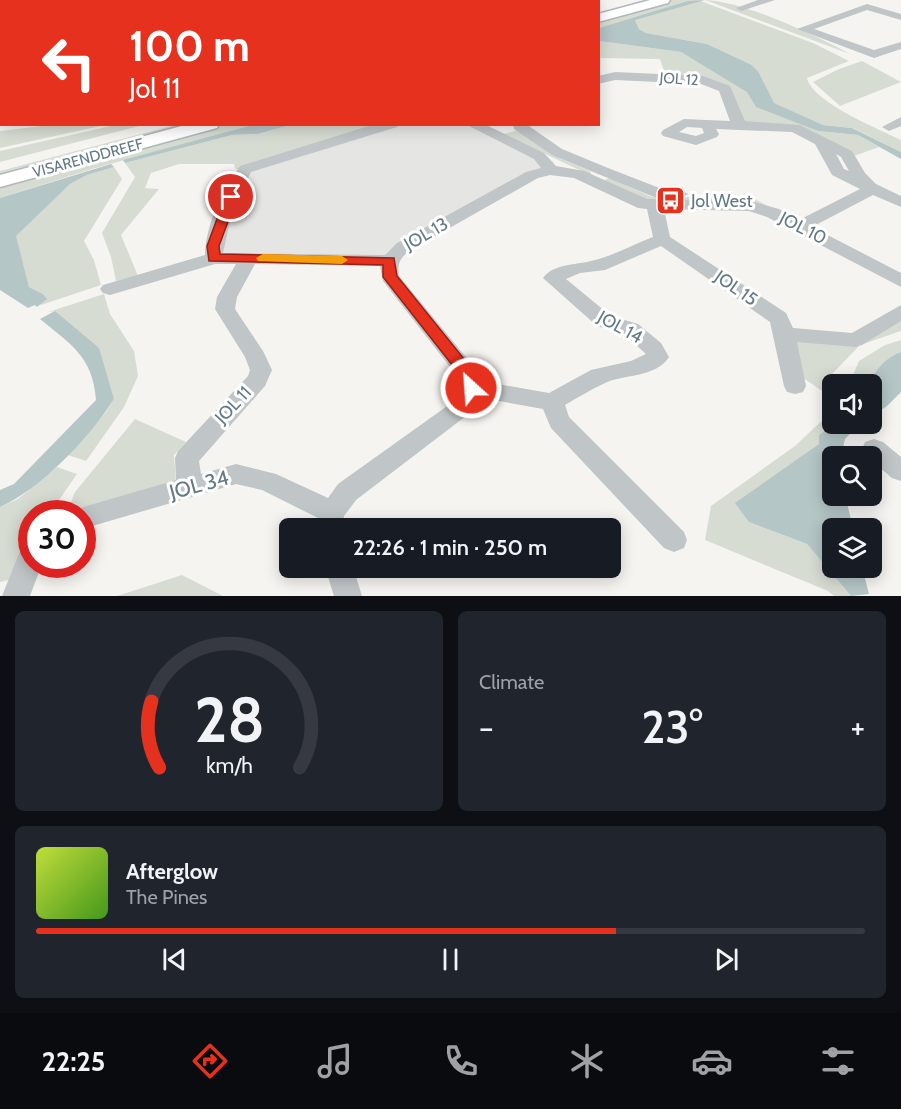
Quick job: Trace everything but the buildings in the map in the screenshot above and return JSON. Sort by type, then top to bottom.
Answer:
[{"type":"main road","points":[[600,8],[632,0]]},
{"type":"main road","points":[[600,17],[664,0]]},
{"type":"main road","name":"VISARENDDREEF","points":[[0,167],[153,126]]},
{"type":"main road","name":"VISARENDDREEF","points":[[0,181],[204,126]]},
{"type":"street","points":[[741,8],[770,0]]},
{"type":"street","points":[[844,0],[901,17]]},
{"type":"street","points":[[867,7],[803,29],[874,54],[901,45]]},
{"type":"street","name":"JOL 12","points":[[600,80],[615,76],[629,79],[703,80],[725,89],[739,125]]},
{"type":"street","points":[[707,124],[795,128],[848,154],[859,175],[872,189],[901,202]]},
{"type":"street","points":[[214,258],[213,246],[237,181],[245,169],[385,126]]},
{"type":"street","points":[[476,126],[539,156],[547,163],[549,170]]},
{"type":"street","points":[[492,135],[518,126]]},
{"type":"street","name":"JOL 10","points":[[522,126],[557,152],[644,204],[750,206],[804,224]]},
{"type":"street","name":"JOL 10","points":[[549,170],[598,176],[612,174],[660,194],[758,195],[901,281]]},
{"type":"street","name":"JOL 13","points":[[471,388],[467,374],[390,277],[389,261],[403,246],[532,176],[549,170]]},
{"type":"street","points":[[804,224],[872,189]]},
{"type":"street","points":[[656,206],[662,239]]},
{"type":"street","name":"JOL 15","points":[[662,239],[779,318],[785,334],[795,386]]},
{"type":"street","name":"JOL 14","points":[[552,402],[599,376],[636,368],[658,357],[654,348],[631,329],[604,321],[552,278],[577,268],[598,266],[662,239]]},
{"type":"street","points":[[110,289],[214,258],[389,261]]},
{"type":"street","name":"JOL 11","points":[[189,488],[187,458],[257,380],[261,370],[255,356],[225,309],[226,297],[249,258]]},
{"type":"street","points":[[785,334],[855,340],[901,312]]},
{"type":"street","points":[[332,518],[347,492],[458,410],[471,388],[552,402],[559,422],[674,540]]},
{"type":"street","points":[[882,456],[901,471]]},
{"type":"street","name":"JOL 34","points":[[96,514],[236,474],[267,481],[325,518]]},
{"type":"street","points":[[16,596],[23,578]]},
{"type":"street","points":[[342,578],[348,596]]},
{"type":"shaded area","points":[[672,0],[698,0],[813,43],[849,61],[807,78],[812,87],[833,105],[848,114],[901,140],[901,152],[853,128],[823,125],[773,103],[758,71],[752,65],[707,44],[646,33],[639,29],[634,18],[600,28],[600,19]]},
{"type":"shaded area","points":[[705,0],[739,6],[758,13],[799,29],[850,54]]},
{"type":"shaded area","points":[[705,0],[635,20],[639,29],[646,33],[707,44],[752,65],[758,71],[774,103],[823,125],[852,128],[901,152],[901,159],[858,135],[818,131],[756,107],[747,92],[681,52],[600,41],[600,28],[688,1]]},
{"type":"shaded area","points":[[600,41],[681,52],[818,131],[858,135],[879,147],[854,156],[792,126],[746,124],[727,89],[666,77],[660,59],[600,58]]},
{"type":"shaded area","points":[[862,61],[901,82],[840,106],[813,82],[839,69]]},
{"type":"shaded area","points":[[42,126],[100,126],[0,148],[0,131]]},
{"type":"shaded area","points":[[111,126],[139,126],[0,162],[0,151]]},
{"type":"shaded area","points":[[171,126],[192,126],[0,178],[0,171]]},
{"type":"shaded area","points":[[215,126],[248,126],[92,169],[0,198],[0,185]]},
{"type":"shaded area","points":[[248,126],[286,126],[258,134],[232,135],[125,163],[123,160]]},
{"type":"shaded area","points":[[286,126],[378,126],[240,169],[235,169],[234,164],[179,164],[151,173],[145,188],[159,189],[121,235],[138,276],[116,281],[111,257],[102,233],[135,177],[125,163],[232,135],[258,134]]},
{"type":"shaded area","points":[[387,126],[476,126],[554,162],[387,261],[212,262],[245,168]]},
{"type":"shaded area","points":[[519,130],[561,159],[590,171],[592,176],[503,134]]},
{"type":"shaded area","points":[[111,164],[114,167],[87,175],[70,184],[16,236],[29,287],[43,294],[47,299],[37,307],[35,305],[28,308],[0,290],[0,198]]},
{"type":"shaded area","points":[[114,167],[122,179],[84,241],[94,260],[101,285],[41,305],[40,303],[46,299],[43,294],[29,287],[15,236],[70,184],[87,175]]},
{"type":"shaded area","points":[[609,178],[652,197],[751,197],[773,209],[647,201],[603,181]]},
{"type":"shaded area","points":[[104,294],[110,314],[134,351],[138,376],[124,407],[86,461],[68,455],[106,412],[114,399],[56,311],[48,312]]},
{"type":"shaded area","points":[[55,311],[99,348],[114,399],[92,429],[48,475],[16,499],[0,507],[0,490],[14,484],[96,400],[94,385],[85,362],[70,344],[40,319]]},
{"type":"shaded area","points":[[901,320],[901,331],[860,345],[832,374],[822,374],[822,391],[799,375],[791,338],[845,343]]},
{"type":"shaded area","points":[[901,340],[901,352],[890,357],[874,374],[853,374],[859,361],[885,345]]},
{"type":"shaded area","points":[[901,352],[901,392],[882,409],[882,374],[874,374],[890,357]]},
{"type":"shaded area","points":[[135,419],[186,442],[174,455],[176,484],[96,505],[96,500],[72,500],[75,492]]},
{"type":"shaded area","points":[[822,420],[819,444],[812,449],[749,522],[807,544],[822,562],[822,578],[836,578],[851,596],[834,596],[828,591],[705,540],[711,506],[795,446]]},
{"type":"shaded area","points":[[822,433],[850,434],[845,439],[843,446],[822,446],[822,506],[848,506],[851,518],[822,518],[822,562],[807,544],[749,522],[735,503],[819,444],[819,435]]},
{"type":"shaded area","points":[[57,467],[77,474],[59,500],[18,500],[18,564],[13,579],[0,582],[0,507],[18,499]]},
{"type":"shaded area","points":[[182,575],[223,596],[117,596]]},
{"type":"shaded area","points":[[836,578],[865,578],[869,594],[851,596]]},
{"type":"slow traffic","points":[[263,258],[342,260]]},
{"type":"place","name":"Jol West","points":[[670,201]]},
{"type":"route","points":[[231,197],[213,246],[214,258],[389,261],[390,277],[467,374],[471,388]]}]
